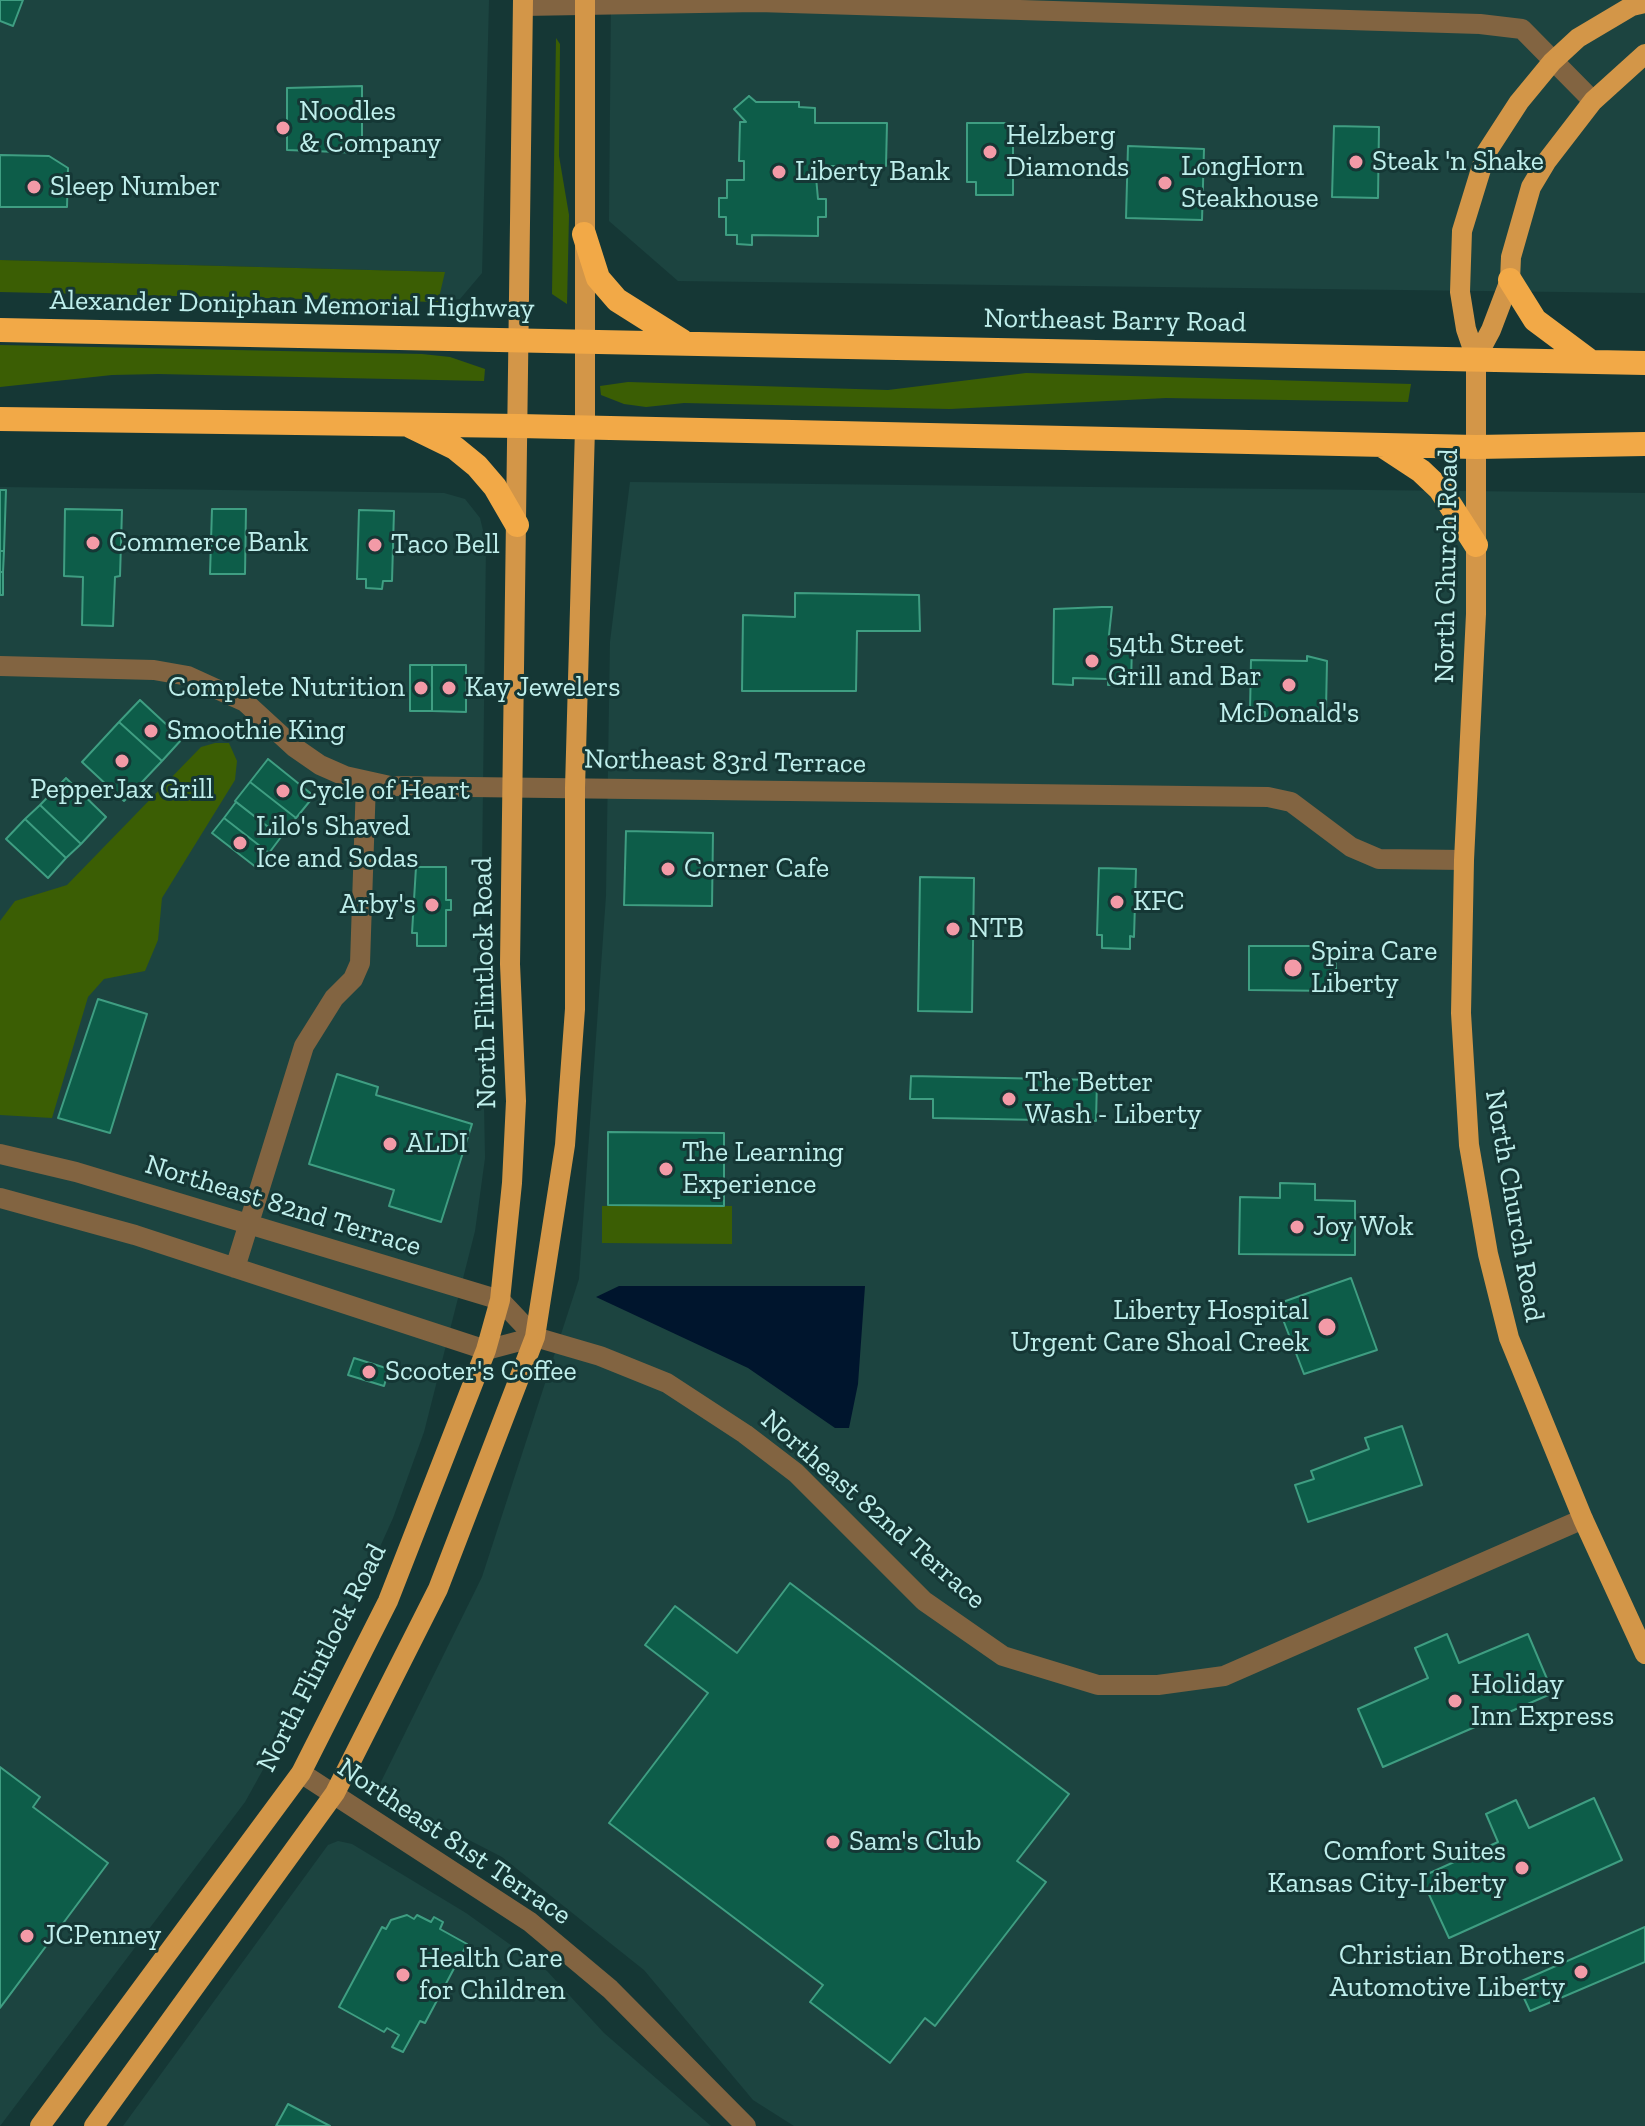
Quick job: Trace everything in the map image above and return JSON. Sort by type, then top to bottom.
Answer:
[{"type":"highway","points":[[584,234],[598,278],[617,300],[684,342]]},
{"type":"highway","points":[[1510,280],[1535,320],[1590,361]]},
{"type":"highway","name":"Alexander Doniphan Memorial Highway","points":[[0,330],[583,340]]},
{"type":"highway","name":"Northeast Barry Road","points":[[583,340],[1645,363]]},
{"type":"highway","points":[[0,419],[519,426],[1476,447],[1645,444]]},
{"type":"highway","points":[[406,424],[455,448],[477,466],[495,487],[517,525]]},
{"type":"highway","points":[[1381,445],[1421,471],[1440,489],[1476,545]]},
{"type":"main road","name":"North Flintlock Road","points":[[40,2126],[301,1773],[388,1601],[486,1350],[500,1300],[512,1183],[516,1101],[510,964],[523,3]]},
{"type":"main road","points":[[94,2126],[335,1793],[438,1589],[535,1337],[565,1145],[575,1009],[575,788],[585,428],[585,3]]},
{"type":"main road","name":"North Church Road","points":[[1645,3],[1632,6],[1578,38],[1552,62],[1519,102],[1486,153],[1462,231],[1460,292],[1466,329],[1476,358],[1476,545],[1461,1013],[1464,1104],[1485,1238],[1509,1338],[1583,1519],[1645,1654]]},
{"type":"main road","name":"North Church Road","points":[[1476,358],[1491,330],[1510,280],[1511,257],[1531,187],[1571,127],[1593,101],[1645,54]]},
{"type":"street","points":[[523,3],[758,2],[1480,24],[1522,29],[1593,101]]},
{"type":"street","name":"Northeast 83rd Terrace","points":[[0,666],[154,670],[188,676],[245,702],[294,747],[320,765],[366,782],[513,790],[575,788],[1268,797],[1291,802],[1351,847],[1379,859],[1464,860]]},
{"type":"street","points":[[235,1268],[304,1046],[334,998],[353,979],[360,963],[366,782]]},
{"type":"street","name":"Northeast 82nd Terrace","points":[[0,1154],[76,1172],[500,1300],[535,1337],[600,1356],[667,1383],[745,1434],[796,1473],[924,1601],[1003,1656],[1098,1685],[1158,1685],[1224,1676],[1583,1519]]},
{"type":"street","points":[[0,1198],[135,1235],[486,1350],[535,1337]]},
{"type":"street","name":"Northeast 81st Terrace","points":[[301,1773],[530,1922],[610,1989],[746,2126]]},
{"type":"shaded area","points":[[0,0],[489,0],[482,273],[460,299],[438,302],[444,272],[0,260]]},
{"type":"shaded area","points":[[611,0],[1645,0],[1645,293],[678,281],[609,221]]},
{"type":"shaded area","points":[[630,482],[1645,493],[1645,2126],[794,2126],[753,2100],[644,1970],[502,1857],[376,1792],[482,1577],[579,1279],[606,896],[610,642]]},
{"type":"shaded area","points":[[0,487],[444,493],[465,499],[480,518],[486,543],[481,950],[485,1158],[475,1231],[424,1432],[393,1518],[351,1611],[245,1802],[0,2126]]},
{"type":"shaded area","points":[[338,1841],[352,1844],[466,1913],[547,1971],[604,2033],[711,2126],[123,2126],[328,1845]]},
{"type":"green space","points":[[556,38],[560,44],[559,156],[569,215],[567,304],[552,294]]},
{"type":"green space","points":[[0,260],[445,272],[438,302],[0,292]]},
{"type":"green space","points":[[0,345],[422,354],[450,357],[485,369],[484,381],[158,374],[112,375],[0,387]]},
{"type":"green space","points":[[1026,373],[1411,384],[1408,402],[1166,398],[950,409],[684,403],[646,407],[624,404],[601,395],[600,386],[628,382],[888,390]]},
{"type":"green space","points":[[229,743],[237,761],[235,780],[162,898],[158,940],[145,971],[104,979],[88,997],[52,1118],[0,1115],[0,921],[15,901],[67,885],[201,747]]},
{"type":"green space","points":[[602,1206],[732,1206],[732,1244],[602,1243]]},
{"type":"water","points":[[619,1286],[865,1286],[858,1384],[849,1428],[835,1428],[748,1368],[596,1297]]},
{"type":"building","points":[[0,0],[23,0],[13,26],[0,21]]},
{"type":"building","points":[[362,86],[362,153],[287,150],[287,88]]},
{"type":"building","name":"Liberty Bank","points":[[749,96],[756,102],[799,102],[799,107],[815,108],[815,123],[887,123],[886,166],[815,166],[818,199],[826,199],[826,217],[818,217],[818,236],[752,235],[752,245],[737,244],[737,235],[726,235],[726,217],[719,217],[719,198],[727,198],[727,180],[744,180],[744,161],[739,161],[740,122],[746,122],[734,109]]},
{"type":"building","name":"Helzberg Diamonds","points":[[967,123],[1013,123],[1013,195],[976,195],[976,182],[967,182]]},
{"type":"building","name":"Steak 'n Shake","points":[[1334,126],[1379,127],[1378,198],[1332,197]]},
{"type":"building","name":"LongHorn Steakhouse","points":[[1128,146],[1204,149],[1202,220],[1126,218]]},
{"type":"building","name":"Sleep Number","points":[[0,155],[49,156],[68,168],[67,207],[0,207]]},
{"type":"building","points":[[0,490],[6,490],[4,551],[0,551]]},
{"type":"building","name":"Commerce Bank","points":[[65,509],[122,510],[120,576],[115,577],[113,626],[82,625],[83,577],[64,576]]},
{"type":"building","points":[[212,509],[246,509],[245,574],[210,574]]},
{"type":"building","name":"Taco Bell","points":[[359,510],[394,511],[392,581],[383,581],[382,589],[366,588],[366,579],[357,579]]},
{"type":"building","points":[[0,551],[4,551],[3,572],[0,572]]},
{"type":"building","points":[[0,572],[3,572],[3,595],[0,595]]},
{"type":"building","points":[[795,593],[919,595],[920,631],[857,631],[856,691],[742,691],[743,615],[795,617]]},
{"type":"building","name":"54th Street Grill and Bar","points":[[1112,607],[1108,644],[1132,644],[1131,685],[1108,685],[1108,679],[1073,678],[1073,685],[1053,684],[1054,609]]},
{"type":"building","name":"McDonald's","points":[[1307,656],[1327,661],[1326,710],[1320,710],[1320,716],[1265,718],[1265,712],[1250,712],[1251,660],[1307,661]]},
{"type":"building","name":"Complete Nutrition","points":[[410,665],[432,665],[432,711],[410,711]]},
{"type":"building","name":"Kay Jewelers","points":[[432,665],[466,665],[466,712],[432,711]]},
{"type":"building","name":"Smoothie King","points":[[140,700],[182,739],[162,761],[119,722]]},
{"type":"building","name":"PepperJax Grill","points":[[119,722],[162,761],[124,801],[82,762]]},
{"type":"building","points":[[268,759],[314,796],[296,818],[250,782]]},
{"type":"building","points":[[66,778],[106,817],[81,844],[40,805]]},
{"type":"building","points":[[250,782],[296,818],[281,837],[235,801]]},
{"type":"building","points":[[236,802],[281,837],[269,853],[224,818]]},
{"type":"building","points":[[40,805],[81,844],[66,858],[25,819]]},
{"type":"building","name":"Lilo's Shaved Ice and Sodas","points":[[224,818],[269,853],[257,868],[212,833]]},
{"type":"building","points":[[25,819],[66,858],[48,878],[6,839]]},
{"type":"building","name":"Corner Cafe","points":[[626,831],[713,833],[712,906],[624,905]]},
{"type":"building","name":"Arby's","points":[[416,867],[446,867],[446,900],[451,900],[451,910],[446,910],[446,946],[417,946],[417,933],[412,933]]},
{"type":"building","name":"KFC","points":[[1099,868],[1136,869],[1134,937],[1130,936],[1130,949],[1102,948],[1102,935],[1097,935]]},
{"type":"building","points":[[920,877],[974,878],[972,1012],[918,1011]]},
{"type":"building","name":"Spira Care Liberty","points":[[1249,946],[1336,946],[1336,991],[1249,990]]},
{"type":"building","points":[[98,999],[147,1014],[110,1133],[58,1118]]},
{"type":"building","name":"ALDI","points":[[337,1074],[378,1087],[376,1095],[472,1124],[441,1222],[389,1206],[394,1190],[309,1164]]},
{"type":"building","name":"The Better Wash - Liberty","points":[[911,1076],[1097,1080],[1096,1121],[933,1118],[933,1099],[910,1099]]},
{"type":"building","name":"The Learning Experience","points":[[608,1132],[724,1133],[724,1206],[608,1205]]},
{"type":"building","name":"Joy Wok","points":[[1280,1183],[1315,1184],[1315,1200],[1355,1201],[1355,1255],[1239,1254],[1240,1197],[1280,1198]]},
{"type":"building","name":"Liberty Hospital Urgent Care Shoal Creek","points":[[1351,1278],[1377,1350],[1304,1374],[1277,1304]]},
{"type":"building","name":"Scooter's Coffee","points":[[354,1358],[389,1369],[384,1386],[348,1375]]},
{"type":"building","points":[[1402,1426],[1422,1485],[1308,1522],[1295,1485],[1314,1479],[1311,1471],[1369,1449],[1365,1438]]},
{"type":"building","name":"Sam's Club","points":[[790,1583],[1069,1794],[1017,1861],[1046,1882],[935,2026],[925,2018],[890,2063],[810,2002],[823,1985],[609,1823],[708,1693],[645,1645],[675,1606],[737,1653]]},
{"type":"building","name":"Holiday Inn Express","points":[[1447,1634],[1459,1663],[1528,1634],[1553,1693],[1383,1767],[1358,1709],[1428,1678],[1415,1648]]},
{"type":"building","name":"JCPenney","points":[[0,1767],[40,1797],[33,1807],[108,1863],[0,2008]]},
{"type":"building","name":"Comfort Suites Kansas City-Liberty","points":[[1594,1798],[1622,1860],[1449,1938],[1421,1877],[1498,1842],[1486,1814],[1516,1800],[1529,1828]]},
{"type":"building","name":"Health Care for Children","points":[[407,1915],[414,1919],[417,1915],[431,1922],[434,1917],[443,1922],[440,1929],[467,1944],[425,2023],[420,2021],[403,2052],[392,2047],[399,2035],[387,2028],[384,2032],[339,2007],[382,1927],[386,1929],[391,1920]]},
{"type":"building","name":"Christian Brothers Automotive Liberty","points":[[1645,1927],[1645,1962],[1530,2011],[1517,1983]]},
{"type":"building","points":[[288,2104],[330,2126],[276,2126]]},
{"type":"place","name":"Noodles & Company","points":[[283,128]]},
{"type":"place","name":"Helzberg Diamonds","points":[[990,152]]},
{"type":"place","name":"Steak 'n Shake","points":[[1356,162]]},
{"type":"place","name":"Liberty Bank","points":[[779,172]]},
{"type":"place","name":"LongHorn Steakhouse","points":[[1165,183]]},
{"type":"place","name":"Sleep Number","points":[[34,187]]},
{"type":"place","name":"Commerce Bank","points":[[93,543]]},
{"type":"place","name":"Taco Bell","points":[[375,545]]},
{"type":"place","name":"54th Street Grill and Bar","points":[[1092,661]]},
{"type":"place","name":"McDonald's","points":[[1289,685]]},
{"type":"place","name":"Complete Nutrition","points":[[421,688]]},
{"type":"place","name":"Kay Jewelers","points":[[449,688]]},
{"type":"place","name":"Smoothie King","points":[[151,731]]},
{"type":"place","name":"PepperJax Grill","points":[[122,761]]},
{"type":"place","name":"Cycle of Heart","points":[[283,791]]},
{"type":"place","name":"Lilo's Shaved Ice and Sodas","points":[[240,843]]},
{"type":"place","name":"Corner Cafe","points":[[668,869]]},
{"type":"place","name":"KFC","points":[[1117,902]]},
{"type":"place","name":"Arby's","points":[[432,905]]},
{"type":"place","name":"NTB","points":[[953,929]]},
{"type":"place","name":"Spira Care Liberty","points":[[1293,968]]},
{"type":"place","name":"The Better Wash - Liberty","points":[[1009,1099]]},
{"type":"place","name":"ALDI","points":[[390,1144]]},
{"type":"place","name":"The Learning Experience","points":[[666,1169]]},
{"type":"place","name":"Joy Wok","points":[[1297,1227]]},
{"type":"place","name":"Liberty Hospital Urgent Care Shoal Creek","points":[[1327,1327]]},
{"type":"place","name":"Scooter's Coffee","points":[[369,1372]]},
{"type":"place","name":"Holiday Inn Express","points":[[1455,1701]]},
{"type":"place","name":"Sam's Club","points":[[833,1842]]},
{"type":"place","name":"Comfort Suites Kansas City-Liberty","points":[[1522,1868]]},
{"type":"place","name":"JCPenney","points":[[27,1936]]},
{"type":"place","name":"Christian Brothers Automotive Liberty","points":[[1581,1972]]},
{"type":"place","name":"Health Care for Children","points":[[403,1975]]}]
